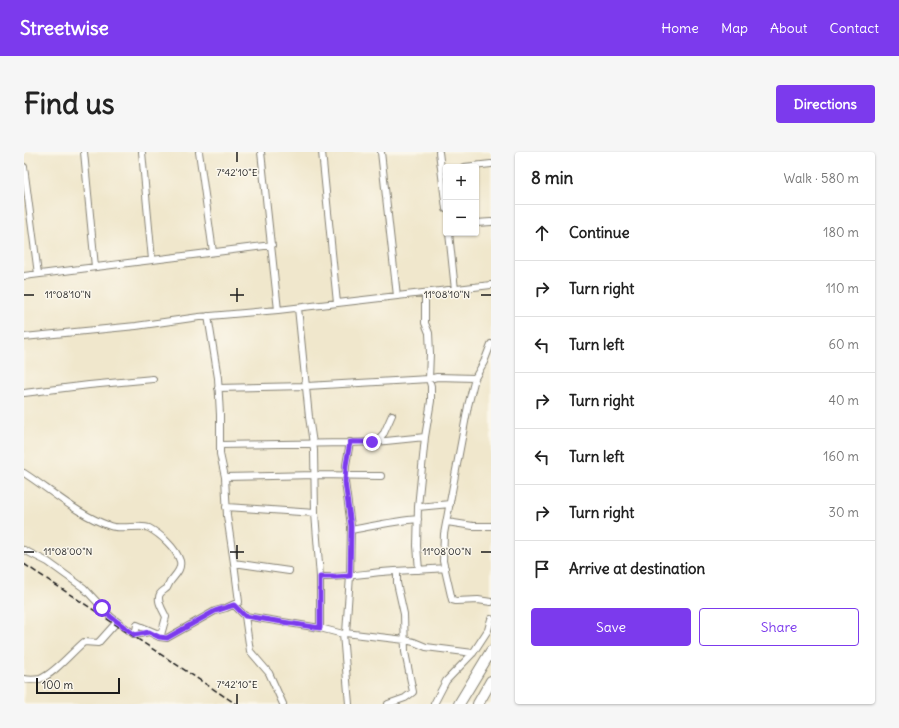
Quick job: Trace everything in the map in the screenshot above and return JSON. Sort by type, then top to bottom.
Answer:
[{"type":"highway","points":[[459,704],[491,651]]},
{"type":"highway","points":[[478,704],[491,681]]},
{"type":"street","points":[[84,152],[95,267]]},
{"type":"street","points":[[142,152],[152,260]]},
{"type":"street","points":[[198,152],[213,252]]},
{"type":"street","points":[[261,152],[278,310]]},
{"type":"street","points":[[322,152],[337,303]]},
{"type":"street","points":[[381,152],[397,296]]},
{"type":"street","points":[[439,152],[443,166]]},
{"type":"street","points":[[479,165],[491,164]]},
{"type":"street","points":[[24,167],[38,274]]},
{"type":"street","points":[[479,223],[491,222]]},
{"type":"street","points":[[449,236],[455,290]]},
{"type":"street","points":[[24,276],[272,245]]},
{"type":"street","points":[[24,338],[491,285]]},
{"type":"street","points":[[418,570],[418,507],[425,437],[431,401],[431,386],[429,379],[429,332],[425,323],[425,293]]},
{"type":"street","points":[[298,308],[313,443],[315,513],[320,577],[320,628]]},
{"type":"street","points":[[24,550],[48,562],[84,588],[111,617],[135,635],[149,632],[159,637],[167,638],[215,611],[237,604],[239,599],[220,454],[218,388],[208,316]]},
{"type":"street","points":[[491,344],[484,362],[475,378],[460,447],[444,542],[445,568],[450,596],[454,601],[478,600],[491,602]]},
{"type":"street","points":[[218,388],[307,386],[364,381],[429,379],[437,377],[475,378]]},
{"type":"street","points":[[24,393],[88,385],[152,380]]},
{"type":"street","points":[[376,442],[384,433],[392,415]]},
{"type":"street","points":[[220,445],[376,442],[425,437]]},
{"type":"street","points":[[349,704],[344,633],[350,576],[350,530],[345,476],[350,442]]},
{"type":"street","points":[[24,473],[69,505],[100,523],[126,528],[147,527],[159,535],[174,550],[180,562],[180,566],[167,588],[159,597],[160,606],[166,617],[161,635],[137,625],[135,635]]},
{"type":"street","points":[[224,477],[315,475],[381,476]]},
{"type":"street","points":[[418,507],[450,504]]},
{"type":"street","points":[[226,507],[315,513]]},
{"type":"street","points":[[350,530],[386,524],[394,521],[418,520]]},
{"type":"street","points":[[447,522],[473,526],[491,526]]},
{"type":"street","points":[[234,563],[289,571]]},
{"type":"street","points":[[320,577],[445,568]]},
{"type":"street","points":[[388,704],[405,698],[413,692],[406,652],[404,614],[397,583],[397,571]]},
{"type":"street","points":[[234,605],[245,616],[344,633],[405,640],[426,647],[473,653]]},
{"type":"street","points":[[245,616],[250,651],[269,673],[283,704]]},
{"type":"street","points":[[434,704],[446,681],[473,653],[488,630],[491,619]]},
{"type":"street","points":[[24,679],[32,680],[48,675],[84,642],[98,643],[115,624],[119,624]]},
{"type":"railway","points":[[24,564],[236,704]]},
{"type":"route","points":[[102,608],[119,624],[135,635],[149,632],[163,638],[167,638],[215,611],[234,605],[245,616],[320,628],[320,577],[350,576],[351,526],[345,482],[350,442],[372,442]]}]
